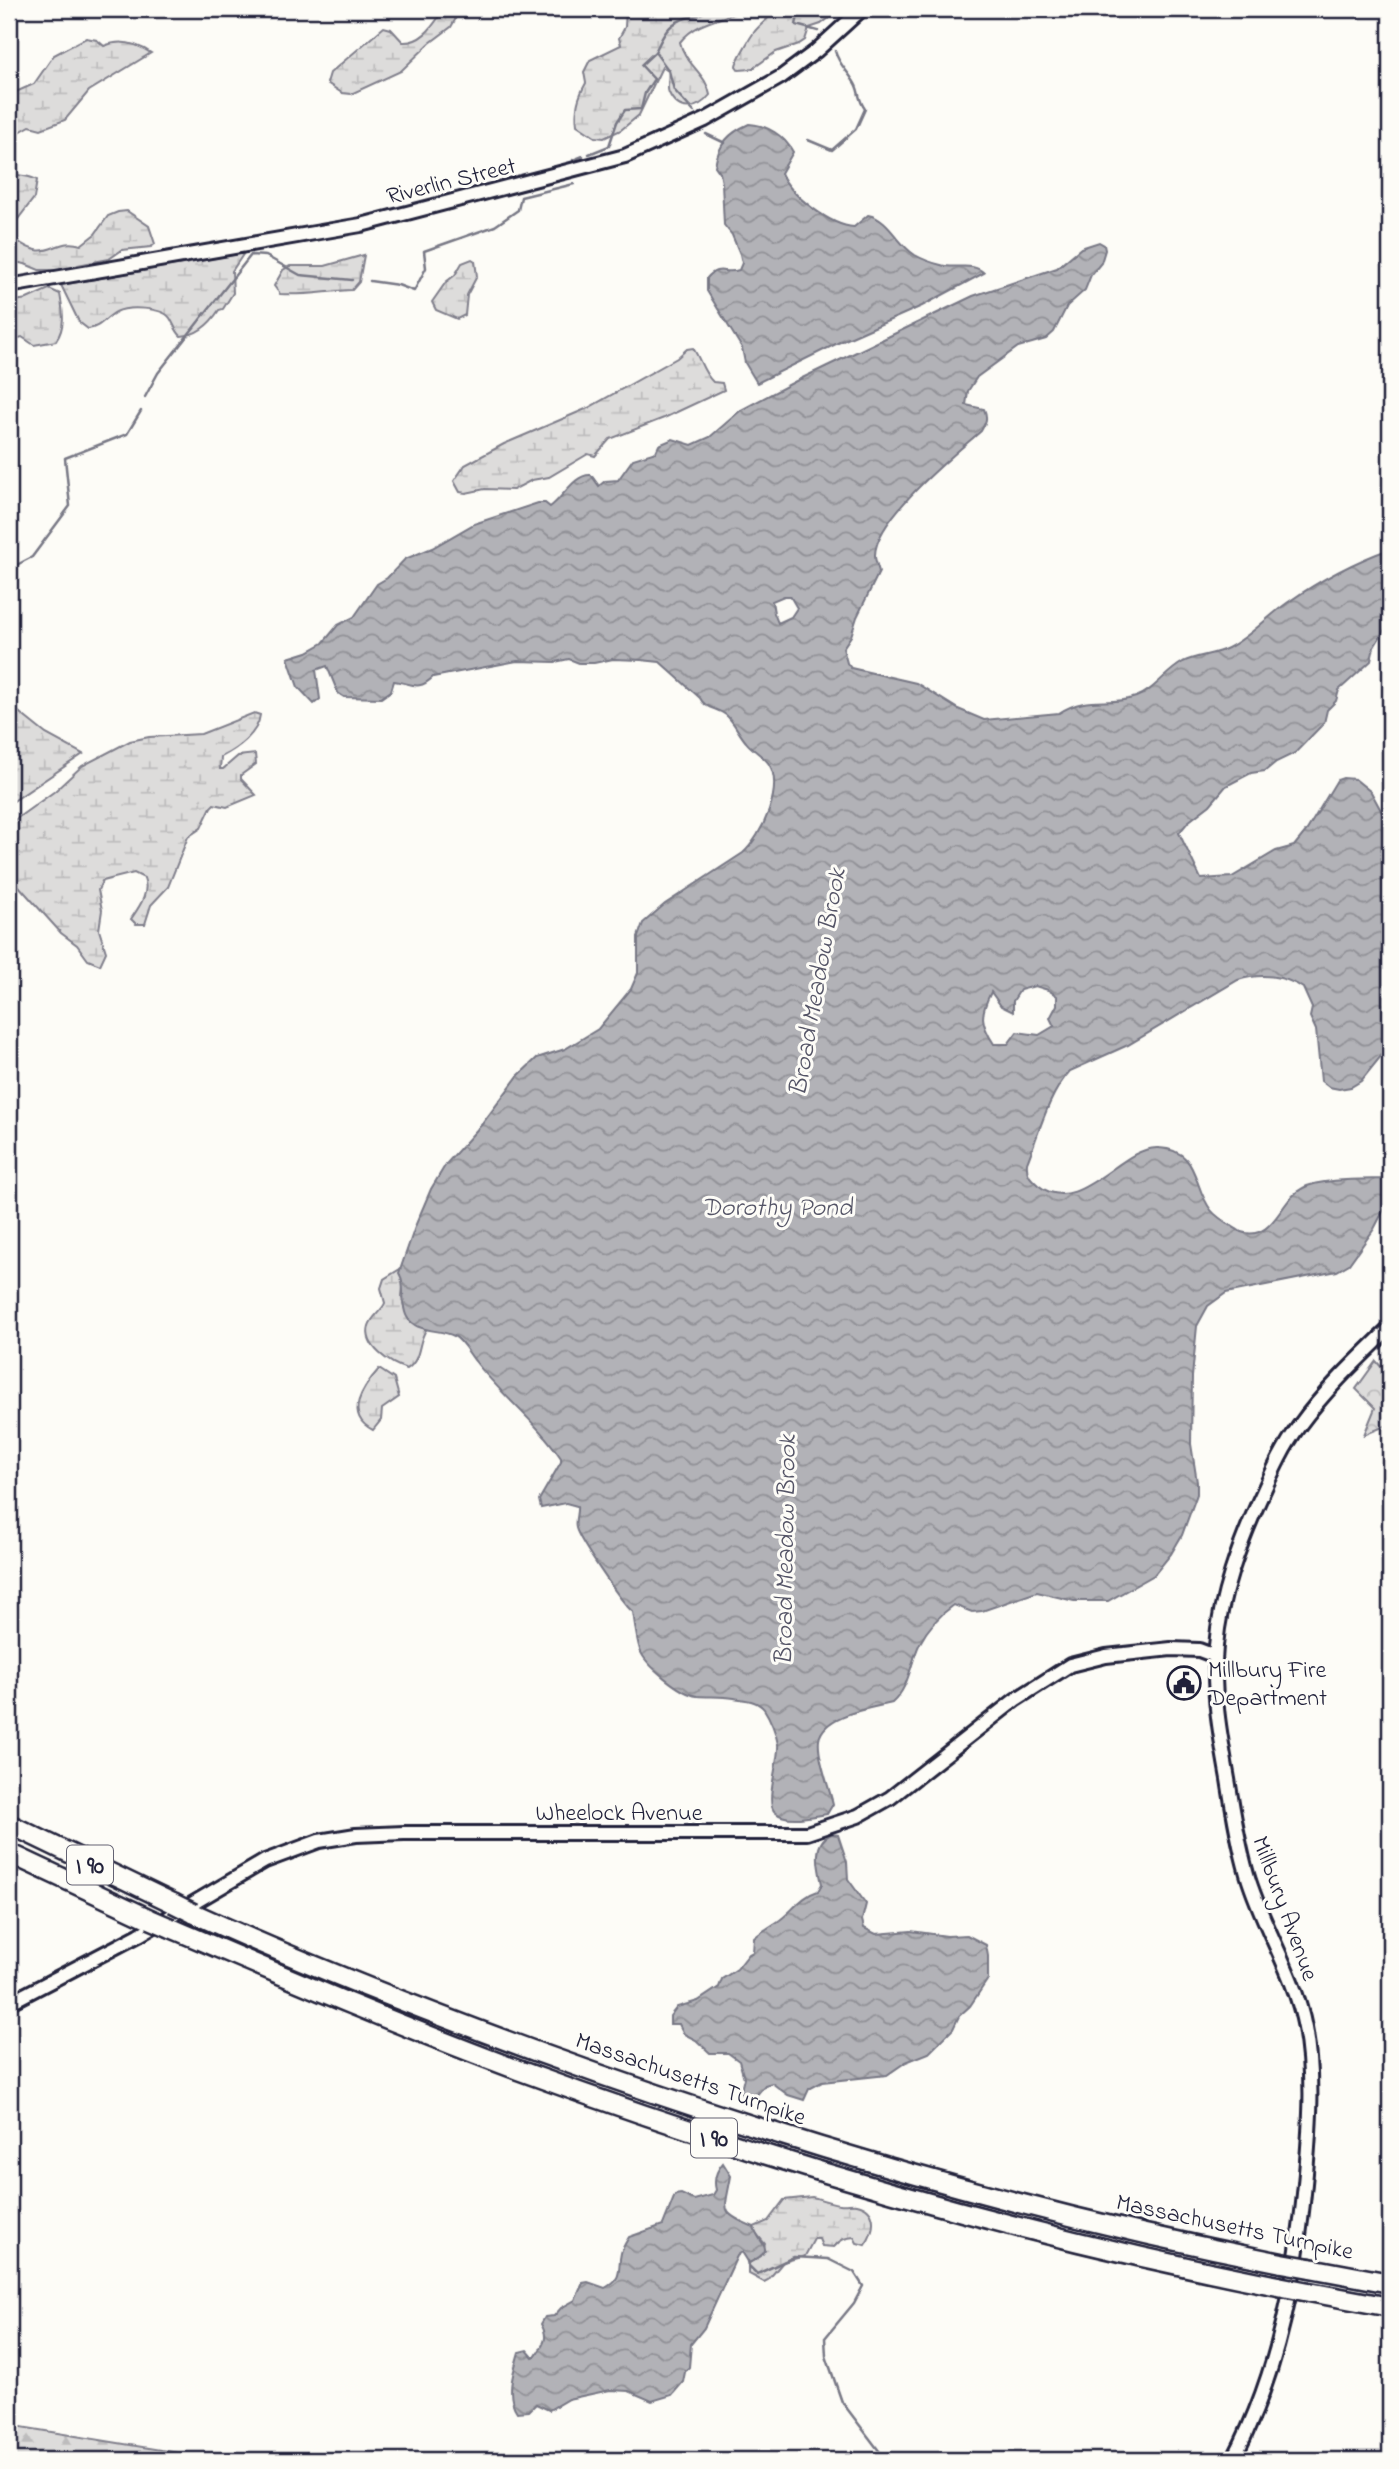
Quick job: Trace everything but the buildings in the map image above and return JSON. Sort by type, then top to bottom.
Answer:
[{"type":"highway","name":"Massachusetts Turnpike","points":[[9,1824],[193,1913],[432,2012],[726,2118],[1015,2201],[1282,2263],[1390,2283]]},
{"type":"highway","name":"Massachusetts Turnpike","points":[[9,1853],[150,1919],[413,2030],[517,2070],[733,2145],[1034,2231],[1278,2286],[1390,2307]]},
{"type":"street","name":"Riverlin Street","points":[[9,286],[360,225],[625,156],[705,120],[781,77],[816,51],[862,9]]},
{"type":"street","name":"Millbury Avenue","points":[[1233,2460],[1261,2398],[1288,2307],[1302,2217],[1311,2098],[1310,2061],[1304,2025],[1256,1901],[1236,1833],[1218,1724],[1215,1656],[1232,1568],[1278,1459],[1298,1427],[1325,1393],[1390,1328]]},
{"type":"street","name":"Wheelock Avenue","points":[[9,2003],[139,1935],[249,1869],[303,1846],[356,1835],[404,1833],[807,1833],[858,1816],[891,1798],[1016,1700],[1070,1665],[1106,1656],[1171,1649],[1199,1650],[1215,1656]]},
{"type":"green space","points":[[438,9],[456,9],[451,27],[401,71],[351,94],[342,93],[327,83],[330,73],[384,27],[391,29],[403,42],[415,40],[433,25],[440,15]]},
{"type":"green space","points":[[626,9],[745,9],[702,25],[680,42],[686,56],[705,81],[710,95],[705,100],[689,107],[678,104],[668,91],[668,71],[662,67],[639,115],[621,130],[604,138],[595,137],[577,125],[578,103],[586,83],[584,72],[590,60],[621,45],[619,38],[625,27]]},
{"type":"green space","points":[[775,9],[841,9],[821,24],[809,28],[805,40],[799,44],[776,52],[752,69],[739,70],[736,66],[747,43]]},
{"type":"green space","points":[[86,38],[97,40],[104,46],[128,43],[151,53],[89,91],[65,120],[41,129],[30,126],[9,138],[9,95],[34,84],[54,55]]},
{"type":"green space","points":[[9,171],[37,180],[34,198],[15,223],[15,239],[26,247],[43,250],[64,244],[81,245],[95,234],[108,216],[127,211],[149,226],[155,244],[151,247],[122,250],[109,259],[78,265],[69,270],[39,270],[9,261]]},
{"type":"green space","points":[[244,253],[232,271],[233,293],[223,309],[203,328],[187,335],[181,336],[177,332],[166,314],[144,309],[121,310],[96,327],[88,329],[79,322],[61,285]]},
{"type":"green space","points":[[364,255],[359,282],[352,290],[280,294],[274,286],[283,270],[290,266],[325,266]]},
{"type":"green space","points":[[472,259],[475,261],[477,276],[467,295],[465,315],[457,319],[436,310],[432,302],[446,282],[455,275],[462,263]]},
{"type":"green space","points":[[49,289],[60,294],[62,306],[62,324],[56,341],[34,345],[22,337],[9,341],[9,302],[27,299]]},
{"type":"green space","points":[[693,348],[704,370],[713,382],[722,383],[724,390],[610,439],[595,456],[588,454],[549,477],[532,480],[513,490],[460,492],[454,481],[465,465],[504,444],[588,408],[677,358],[687,349]]},
{"type":"green space","points":[[9,701],[46,734],[83,754],[9,804]]},
{"type":"green space","points":[[254,713],[260,715],[251,735],[221,757],[220,769],[238,756],[255,754],[256,764],[241,775],[241,779],[256,795],[227,807],[214,804],[211,807],[201,828],[188,837],[168,887],[151,905],[145,924],[136,924],[131,919],[145,894],[144,878],[134,873],[102,881],[98,890],[102,910],[99,930],[106,952],[100,965],[88,960],[77,945],[61,933],[9,875],[9,824],[55,791],[82,766],[130,741],[149,737],[201,734]]},
{"type":"green space","points":[[400,1269],[402,1298],[407,1314],[426,1330],[415,1361],[407,1369],[393,1363],[374,1348],[368,1334],[370,1322],[385,1303],[381,1288],[384,1279]]},
{"type":"green space","points":[[1376,1361],[1390,1377],[1390,1424],[1364,1435],[1375,1408],[1356,1389]]},
{"type":"green space","points":[[379,1369],[394,1379],[399,1397],[382,1409],[381,1420],[373,1430],[364,1424],[357,1409],[362,1392]]},
{"type":"green space","points":[[812,2197],[842,2204],[857,2204],[869,2211],[873,2227],[865,2245],[857,2243],[854,2237],[842,2240],[834,2247],[822,2246],[819,2239],[814,2239],[805,2256],[783,2262],[768,2280],[764,2282],[749,2274],[749,2263],[761,2256],[765,2244],[754,2227],[768,2221],[784,2200]]},
{"type":"green space","points":[[9,2425],[191,2455],[189,2460],[9,2460]]},
{"type":"water","points":[[749,124],[762,126],[785,141],[793,152],[781,173],[793,191],[823,215],[854,227],[868,215],[875,217],[918,256],[947,266],[974,267],[984,273],[922,306],[757,383],[745,363],[742,348],[707,291],[707,278],[711,274],[739,270],[742,263],[732,235],[724,225],[722,183],[715,166],[719,151],[726,140]]},
{"type":"water","name":"Dorothy Pond","points":[[1099,242],[1104,245],[1105,250],[1101,263],[1091,275],[1085,290],[1067,306],[1054,332],[1046,339],[1018,347],[977,377],[968,391],[966,405],[984,409],[986,420],[981,431],[935,471],[887,524],[878,541],[875,556],[879,572],[843,648],[847,663],[851,668],[916,683],[958,709],[984,720],[1059,713],[1069,707],[1089,702],[1126,700],[1149,690],[1183,662],[1223,650],[1236,643],[1287,603],[1324,579],[1390,549],[1390,621],[1374,647],[1371,661],[1339,690],[1336,701],[1327,710],[1324,723],[1295,753],[1265,771],[1251,773],[1226,786],[1210,805],[1188,822],[1179,833],[1201,879],[1232,877],[1276,851],[1294,846],[1307,830],[1337,780],[1355,779],[1371,792],[1390,827],[1390,1045],[1361,1081],[1351,1087],[1329,1087],[1321,1081],[1316,1030],[1310,1017],[1312,1008],[1303,988],[1272,976],[1238,980],[1128,1045],[1070,1071],[1050,1103],[1027,1167],[1029,1176],[1038,1185],[1053,1193],[1069,1193],[1100,1178],[1145,1150],[1172,1150],[1188,1162],[1205,1201],[1214,1213],[1241,1232],[1252,1233],[1269,1225],[1295,1193],[1311,1185],[1333,1181],[1389,1179],[1390,1198],[1374,1229],[1349,1264],[1337,1271],[1226,1293],[1208,1306],[1197,1326],[1192,1377],[1191,1444],[1197,1494],[1182,1535],[1154,1575],[1108,1601],[1074,1601],[1037,1592],[982,1611],[972,1612],[954,1605],[923,1637],[903,1690],[892,1703],[839,1718],[823,1731],[819,1740],[820,1754],[833,1804],[827,1814],[786,1817],[775,1812],[772,1807],[778,1744],[764,1709],[746,1700],[690,1694],[673,1685],[643,1656],[633,1612],[611,1586],[579,1535],[576,1525],[577,1506],[566,1503],[541,1508],[539,1500],[561,1458],[457,1338],[419,1327],[409,1320],[404,1309],[403,1284],[399,1273],[431,1189],[446,1164],[482,1124],[518,1076],[537,1058],[565,1049],[598,1029],[631,989],[638,973],[638,937],[643,923],[665,904],[743,853],[750,845],[769,811],[774,786],[769,764],[743,739],[726,715],[705,704],[660,662],[613,659],[594,663],[579,663],[569,659],[555,662],[517,661],[433,677],[419,685],[394,681],[391,691],[381,698],[344,697],[338,693],[327,666],[316,670],[320,699],[314,704],[298,687],[288,658],[323,643],[338,625],[354,617],[377,584],[387,578],[405,559],[432,548],[474,524],[538,503],[545,503],[550,507],[579,478],[591,475],[599,486],[605,481],[618,480],[633,459],[656,452],[659,445],[673,439],[692,445],[710,437],[741,410],[796,381],[973,296],[1057,268],[1081,248]],"holes":[[[790,596],[797,608],[791,617],[778,623],[772,601]],[[1035,986],[1057,996],[1057,1005],[1050,1018],[1054,1026],[1039,1035],[1017,1032],[1008,1044],[994,1044],[983,1018],[991,992],[1001,1006],[1013,1012],[1013,1001],[1020,990]]]},
{"type":"water","points":[[831,1834],[838,1835],[847,1862],[848,1879],[866,1904],[862,1920],[864,1928],[876,1934],[911,1931],[947,1936],[967,1935],[986,1945],[988,1979],[970,2006],[959,2016],[953,2029],[929,2053],[906,2062],[887,2075],[822,2082],[809,2089],[804,2100],[788,2095],[772,2083],[765,2085],[750,2103],[743,2100],[741,2090],[744,2078],[739,2061],[728,2053],[710,2053],[696,2040],[684,2034],[679,2024],[670,2024],[670,2016],[677,2007],[698,2001],[719,1987],[722,1979],[737,1969],[753,1952],[754,1938],[806,1897],[818,1891],[822,1884],[818,1863],[819,1849],[825,1838]]},
{"type":"water","points":[[723,2163],[731,2176],[727,2209],[734,2218],[754,2227],[765,2250],[749,2263],[742,2252],[737,2256],[704,2328],[691,2344],[689,2367],[683,2382],[672,2395],[652,2401],[629,2391],[610,2390],[568,2399],[549,2410],[536,2404],[529,2411],[517,2412],[511,2390],[519,2352],[527,2350],[533,2357],[536,2356],[544,2340],[545,2333],[541,2324],[545,2317],[554,2316],[561,2308],[575,2300],[583,2283],[605,2288],[611,2284],[619,2273],[622,2251],[629,2237],[663,2225],[675,2195],[681,2194],[694,2200],[713,2195],[716,2190],[716,2175]]},
{"type":"waterway","points":[[694,112],[674,90],[669,71],[655,52],[672,26],[708,9]]},
{"type":"waterway","points":[[791,9],[798,16],[796,25],[818,31]]},
{"type":"waterway","points":[[808,140],[832,150],[856,129],[865,109],[856,85],[835,51]]},
{"type":"waterway","points":[[589,154],[609,146],[617,122],[625,110],[641,109],[645,93],[654,79],[641,65],[655,52]]},
{"type":"waterway","points":[[706,134],[725,143]]},
{"type":"waterway","points":[[573,160],[583,156]]},
{"type":"waterway","points":[[370,281],[398,285],[414,291],[426,268],[424,251],[495,226],[518,210],[521,197],[574,184]]},
{"type":"waterway","points":[[145,397],[158,373],[251,255],[266,256],[300,275],[352,280]]},
{"type":"waterway","points":[[9,569],[32,557],[70,506],[65,458],[127,434],[141,411]]},
{"type":"waterway","name":"Broad Meadow Brook","points":[[748,2261],[757,2274],[794,2257],[828,2259],[854,2272],[863,2286],[854,2303],[825,2338],[826,2356],[842,2402],[886,2460]]},
{"type":"place","name":"Millbury Fire Department","points":[[1184,1683]]}]
